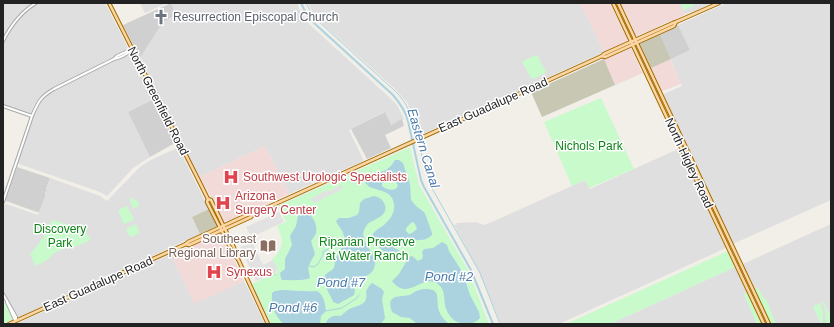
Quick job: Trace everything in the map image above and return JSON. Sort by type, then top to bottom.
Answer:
[{"type":"main road","name":"North Greenfield Road","points":[[109,3],[208,199],[211,200],[222,228]]},
{"type":"main road","name":"North Higley Road","points":[[613,3],[764,324]]},
{"type":"main road","name":"North Higley Road","points":[[618,3],[769,324]]},
{"type":"main road","name":"East Guadalupe Road","points":[[9,324],[186,244],[189,245],[249,214],[253,214],[415,141],[602,56],[631,41],[636,41],[674,26],[676,22],[719,3]]},
{"type":"main road","name":"East Guadalupe Road","points":[[602,56],[605,57],[632,45],[636,41]]},
{"type":"main road","points":[[222,228],[232,252],[235,254],[268,324]]},
{"type":"main road","points":[[222,228],[237,254],[238,260]]},
{"type":"street","points":[[3,41],[19,16],[36,3]]},
{"type":"street","points":[[3,202],[32,116],[38,103],[46,94],[114,59],[117,56],[132,50]]},
{"type":"street","points":[[3,106],[32,116]]},
{"type":"street","points":[[3,294],[16,317],[16,321]]},
{"type":"shaded area","points":[[3,3],[32,3],[17,16],[3,37]]},
{"type":"shaded area","points":[[40,3],[105,3],[128,48],[127,50],[47,91],[39,98],[30,113],[3,105],[3,45],[15,24],[22,16],[31,8]]},
{"type":"shaded area","points":[[140,3],[167,3],[145,13]]},
{"type":"shaded area","points":[[171,3],[297,3],[301,13],[309,24],[397,105],[404,119],[391,125],[384,112],[349,130],[363,161],[289,194],[265,146],[199,177],[140,58],[163,22],[176,15]]},
{"type":"shaded area","points":[[171,3],[176,15],[163,22],[140,58],[123,25]]},
{"type":"shaded area","points":[[308,3],[580,3],[604,52],[417,137],[408,104],[405,100],[394,88],[317,19]]},
{"type":"shaded area","points":[[580,3],[610,3],[627,38],[627,41],[604,52]]},
{"type":"shaded area","points":[[620,3],[679,3],[685,14],[637,36]]},
{"type":"shaded area","points":[[679,3],[712,3],[685,14]]},
{"type":"shaded area","points":[[727,3],[831,3],[831,200],[733,244],[664,96],[664,94],[682,86],[670,59],[690,50],[678,25]]},
{"type":"shaded area","points":[[678,25],[690,50],[671,59],[660,34]]},
{"type":"shaded area","points":[[660,34],[671,59],[651,68],[640,44],[641,42]]},
{"type":"shaded area","points":[[631,48],[643,73],[615,85],[604,59]]},
{"type":"shaded area","points":[[128,54],[132,55],[154,99],[128,112],[150,157],[133,168],[107,196],[100,192],[19,164],[18,162],[34,116],[41,101],[52,92]]},
{"type":"shaded area","points":[[604,59],[615,85],[542,117],[531,92]]},
{"type":"shaded area","points":[[670,59],[681,84],[662,91],[651,68]]},
{"type":"shaded area","points":[[154,99],[175,143],[150,157],[128,112]]},
{"type":"shaded area","points":[[385,112],[391,125],[402,119],[404,126],[385,135],[391,148],[367,159],[351,129]]},
{"type":"shaded area","points":[[265,146],[289,194],[239,217],[224,222],[216,205],[199,177]]},
{"type":"shaded area","name":"Discovery Park","points":[[177,148],[179,149],[209,209],[192,217],[200,234],[19,317],[17,316],[3,290],[4,205],[6,204],[38,215],[50,178],[100,196],[107,201],[144,164]]},
{"type":"shaded area","points":[[678,149],[726,248],[559,324],[501,324],[480,274],[454,225],[457,223],[475,222],[485,225],[585,180],[590,189]]},
{"type":"shaded area","points":[[17,167],[50,178],[39,212],[6,201]]},
{"type":"shaded area","points":[[341,185],[343,188],[339,191],[316,203],[312,201],[311,199],[323,192],[332,190]]},
{"type":"shaded area","points":[[209,209],[217,226],[200,234],[192,217]]},
{"type":"shaded area","points":[[279,212],[284,222],[256,235],[251,235],[249,233],[246,227]]},
{"type":"shaded area","points":[[831,224],[831,324],[771,324],[743,264]]},
{"type":"shaded area","points":[[220,233],[222,234],[224,242],[244,281],[194,304],[171,254]]},
{"type":"shaded area","points":[[252,242],[263,265],[273,260],[278,270],[276,270],[277,272],[256,281],[240,247]]},
{"type":"shaded area","points":[[171,254],[194,303],[244,281],[265,324],[16,324]]},
{"type":"shaded area","points":[[735,267],[762,324],[610,324]]},
{"type":"green space","points":[[680,3],[692,3],[694,6],[683,10]]},
{"type":"green space","points":[[536,55],[546,71],[544,74],[533,79],[522,62]]},
{"type":"green space","name":"Nichols Park","points":[[601,98],[634,169],[589,188],[585,180],[572,186],[544,122]]},
{"type":"green space","name":"Riparian Preserve at Water Ranch","points":[[410,147],[419,185],[468,270],[489,324],[271,324],[252,284],[278,272],[272,259],[281,248],[282,244],[277,226],[286,222],[278,206]]},
{"type":"green space","points":[[132,197],[139,203],[139,206],[133,209],[130,201]]},
{"type":"green space","points":[[128,206],[134,218],[125,224],[123,223],[118,210]]},
{"type":"green space","name":"Discovery Park","points":[[52,220],[80,229],[91,240],[72,248],[65,248],[53,254],[49,259],[36,266],[30,255],[47,232]]},
{"type":"green space","points":[[135,224],[140,233],[130,237],[126,229]]},
{"type":"green space","points":[[728,251],[735,267],[610,324],[566,324]]},
{"type":"green space","points":[[757,288],[766,299],[776,324],[771,324],[755,290]]},
{"type":"green space","points":[[745,293],[748,294],[762,324],[757,324],[744,295]]},
{"type":"green space","points":[[3,298],[12,318],[3,324]]},
{"type":"green space","points":[[822,302],[824,302],[831,317],[831,324],[826,324],[825,308]]},
{"type":"green space","points":[[820,303],[823,311],[823,324],[821,324],[813,307]]},
{"type":"water","points":[[395,160],[399,160],[403,163],[410,184],[411,200],[424,212],[432,235],[424,240],[416,240],[404,246],[399,240],[395,241],[393,243],[393,247],[400,251],[396,257],[393,258],[381,249],[372,236],[374,232],[390,218],[394,209],[392,198],[386,192],[370,187],[365,182],[368,175],[386,170]],"holes":[[[391,178],[396,181],[398,186],[395,189],[386,189],[382,186],[382,184]],[[413,222],[417,229],[409,234],[406,231],[406,228]]]},
{"type":"water","name":"Pond #7","points":[[374,196],[381,199],[384,203],[385,210],[381,216],[366,226],[363,235],[364,240],[374,258],[374,268],[370,274],[357,280],[354,295],[338,304],[333,302],[325,285],[324,279],[326,274],[334,267],[336,258],[344,241],[343,234],[336,221],[339,218],[349,218],[357,215],[359,212],[360,203],[364,199]]},
{"type":"water","points":[[307,212],[314,221],[316,227],[316,234],[311,241],[315,254],[308,267],[310,278],[301,280],[282,280],[280,273],[285,269],[285,259],[292,245],[290,236],[296,226],[298,216]]},
{"type":"water","name":"Pond #2","points":[[442,242],[447,245],[449,251],[463,273],[470,295],[479,312],[480,318],[477,321],[462,324],[452,319],[446,309],[442,289],[439,285],[433,282],[422,283],[404,289],[398,287],[392,281],[399,274],[409,257],[412,256],[418,261],[422,259],[422,252],[424,249],[433,248]]},
{"type":"water","points":[[372,283],[384,292],[382,299],[385,318],[381,324],[326,324],[329,318],[341,316],[347,310],[362,304],[366,300],[366,291]]},
{"type":"water","points":[[423,289],[429,289],[436,292],[440,313],[449,324],[417,324],[410,318],[401,317],[392,312],[390,304],[391,300],[395,297],[410,295]]},
{"type":"water","name":"Pond #6","points":[[282,290],[317,291],[324,300],[326,311],[321,316],[320,324],[283,324],[274,310],[272,302],[272,293]]},
{"type":"waterway","name":"Eastern Canal","points":[[301,3],[307,15],[314,23],[393,95],[402,107],[408,121],[421,180],[471,270],[493,324]]},
{"type":"waterway","points":[[306,3],[316,19],[399,95],[409,111],[416,135]]},
{"type":"waterway","points":[[419,145],[429,183],[480,273],[500,324]]},
{"type":"waterway","points":[[309,266],[314,267],[318,264],[323,255],[323,251],[333,247],[335,242]]},
{"type":"waterway","points":[[326,311],[342,308],[359,295]]},
{"type":"place","name":"Resurrection Episcopal Church","points":[[161,17]]},
{"type":"place","name":"Southwest Urologic Specialists","points":[[231,177]]},
{"type":"place","name":"Arizona Surgery Center","points":[[223,203]]},
{"type":"place","name":"Southeast Regional Library","points":[[268,246]]},
{"type":"place","name":"Synexus","points":[[214,272]]}]
